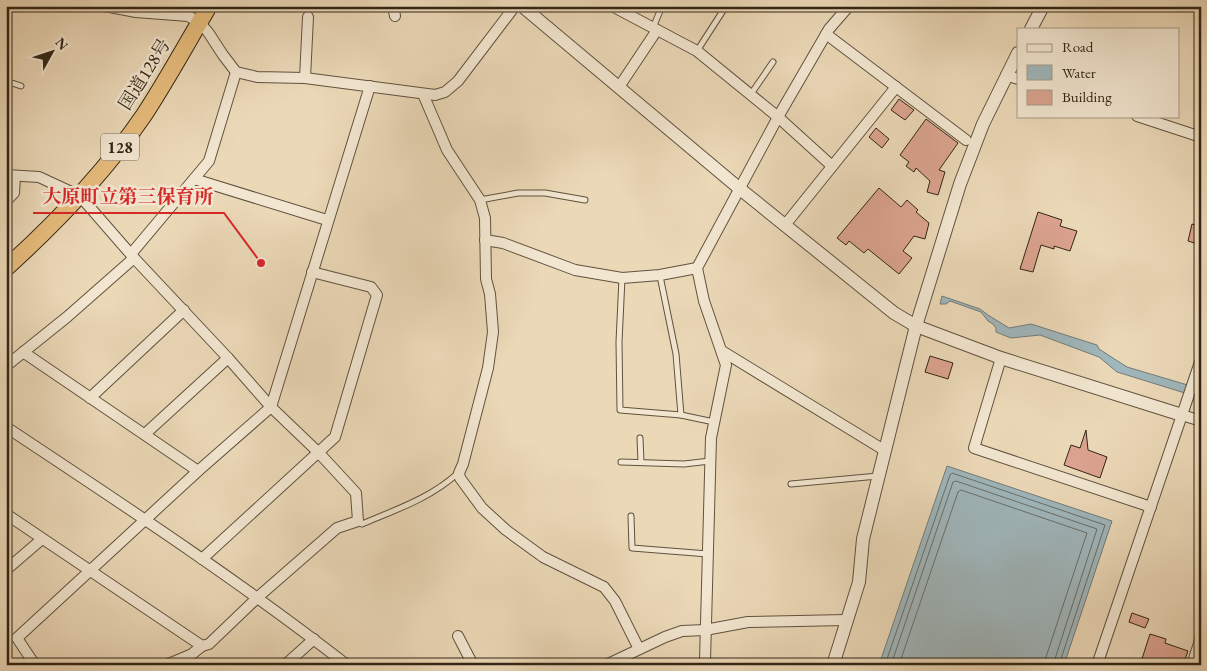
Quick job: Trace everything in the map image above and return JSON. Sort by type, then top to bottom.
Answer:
[{"type":"highway","name":"国道128号","points":[[6,268],[40,238],[80,196],[120,147],[143,116],[209,6]]},
{"type":"street","points":[[105,6],[136,12],[188,16],[199,22],[208,32],[236,72],[257,77],[305,78],[423,94],[445,92],[458,81],[515,6]]},
{"type":"street","points":[[522,6],[740,189],[894,313],[916,326],[1001,358],[1201,421]]},
{"type":"street","points":[[612,6],[696,51],[751,94],[832,166]]},
{"type":"street","points":[[704,665],[711,438],[726,366],[704,301],[697,268],[778,117],[826,34],[849,6]]},
{"type":"street","points":[[1032,28],[1043,6]]},
{"type":"street","points":[[305,78],[308,17]]},
{"type":"street","points":[[619,88],[655,29]]},
{"type":"street","points":[[826,34],[966,140]]},
{"type":"street","points":[[833,665],[859,582],[863,539],[916,326],[960,184],[982,124],[1012,77],[1017,57]]},
{"type":"street","points":[[6,366],[67,317],[133,256],[209,161],[236,72]]},
{"type":"street","points":[[35,665],[17,638],[271,406],[370,86]]},
{"type":"street","points":[[785,225],[896,87]]},
{"type":"street","points":[[423,94],[447,150],[480,200],[485,218],[486,279],[490,294],[493,332],[488,368],[459,473],[460,478],[482,508],[506,530],[543,557],[604,587],[615,601],[639,648]]},
{"type":"street","points":[[1143,118],[1201,137]]},
{"type":"street","points":[[6,201],[14,193],[10,175],[39,177],[80,196],[271,406],[356,493],[358,521],[337,528],[258,597],[209,644],[202,646],[192,654],[166,665]]},
{"type":"street","points":[[194,179],[328,220]]},
{"type":"street","points":[[485,240],[503,243],[575,270],[622,278],[660,275],[697,268]]},
{"type":"street","points":[[202,559],[335,437],[377,294],[371,288],[312,272]]},
{"type":"street","points":[[90,398],[184,310]]},
{"type":"street","points":[[722,350],[884,450]]},
{"type":"street","points":[[23,352],[198,471]]},
{"type":"street","points":[[145,434],[228,358]]},
{"type":"street","points":[[1001,358],[974,448],[1151,507]]},
{"type":"street","points":[[1097,665],[1187,398],[1198,372],[1201,358]]},
{"type":"street","points":[[6,427],[258,597],[347,665]]},
{"type":"street","points":[[6,514],[202,646]]},
{"type":"street","points":[[6,570],[42,539]]},
{"type":"street","points":[[606,665],[639,648],[682,631],[705,630],[748,622],[846,620]]},
{"type":"street","points":[[458,636],[473,665]]},
{"type":"street","points":[[1192,665],[1201,637]]},
{"type":"street","points":[[286,665],[314,639]]},
{"type":"lane","points":[[6,20],[8,6]]},
{"type":"lane","points":[[655,29],[662,6]]},
{"type":"lane","points":[[696,51],[726,6]]},
{"type":"lane","points":[[751,94],[773,62]]},
{"type":"lane","points":[[6,81],[21,86]]},
{"type":"lane","points":[[480,200],[518,193],[545,194],[585,200]]},
{"type":"lane","points":[[660,275],[676,354],[681,416]]},
{"type":"lane","points":[[622,278],[619,342],[620,410],[681,416],[714,422]]},
{"type":"lane","points":[[640,438],[641,462]]},
{"type":"lane","points":[[621,462],[684,464],[710,461]]},
{"type":"lane","points":[[358,521],[362,524],[424,498],[459,473]]},
{"type":"lane","points":[[791,484],[878,476]]},
{"type":"lane","points":[[630,516],[632,548],[708,554]]},
{"type":"water","points":[[942,296],[980,309],[1009,328],[1031,324],[1097,345],[1099,349],[1127,367],[1201,389],[1201,398],[1117,372],[1099,357],[1040,335],[1011,338],[996,332],[993,324],[981,312],[950,301],[946,304],[940,304]]},
{"type":"water","points":[[947,466],[1112,521],[1064,665],[879,665]]},
{"type":"building","points":[[899,99],[914,110],[905,120],[891,110]]},
{"type":"building","points":[[926,119],[958,143],[939,170],[945,172],[938,195],[927,192],[930,181],[916,168],[914,172],[906,166],[909,162],[900,155]]},
{"type":"building","points":[[876,128],[889,139],[882,148],[869,137]]},
{"type":"building","points":[[879,188],[901,207],[907,200],[918,210],[916,212],[929,223],[925,239],[914,236],[903,251],[912,258],[899,274],[868,249],[864,253],[849,241],[846,245],[837,238]]},
{"type":"building","points":[[1038,212],[1062,220],[1060,226],[1077,231],[1070,251],[1054,246],[1054,249],[1041,245],[1033,272],[1020,269]]},
{"type":"building","points":[[1192,224],[1201,227],[1201,245],[1188,241]]},
{"type":"building","points":[[930,356],[953,363],[948,379],[925,372]]},
{"type":"building","points":[[1086,430],[1088,450],[1107,457],[1100,478],[1064,465],[1071,445],[1080,448]]},
{"type":"building","points":[[1132,613],[1149,619],[1145,628],[1129,622]]},
{"type":"building","points":[[1150,634],[1166,639],[1165,643],[1188,651],[1183,665],[1140,665]]},
{"type":"place","name":"大原町立第三保育所","points":[[261,263]]}]
